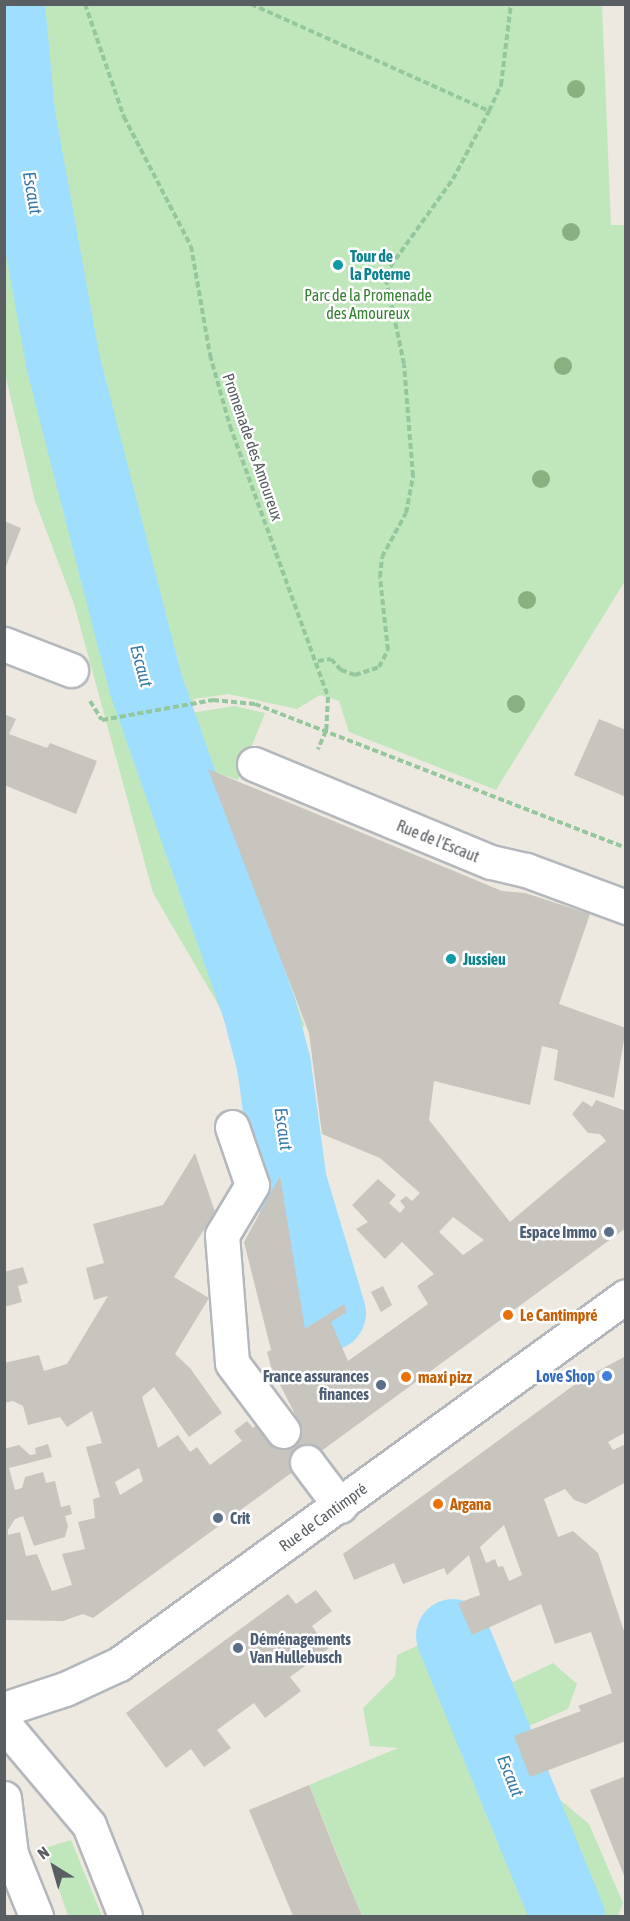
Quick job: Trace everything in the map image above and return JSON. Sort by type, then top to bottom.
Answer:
[{"type":"street","points":[[4,644],[71,670]]},
{"type":"street","name":"Rue de l'Escaut","points":[[254,764],[491,862],[526,870],[626,907]]},
{"type":"street","points":[[232,1127],[252,1185],[222,1235],[232,1363],[283,1431]]},
{"type":"street","name":"Rue de Cantimpré","points":[[4,1709],[65,1689],[119,1664],[340,1506],[626,1296]]},
{"type":"street","points":[[307,1462],[340,1506]]},
{"type":"street","points":[[4,1724],[88,1825],[125,1917]]},
{"type":"street","points":[[4,1798],[11,1854],[36,1917]]},
{"type":"path","name":"Promenade des Amoureux","points":[[86,4],[124,117],[191,246],[210,355],[230,426],[318,660],[328,696],[326,731],[304,786]]},
{"type":"path","points":[[250,4],[489,111]]},
{"type":"path","points":[[318,660],[331,659],[341,670],[355,675],[379,667],[388,650],[380,577],[382,557],[406,513],[413,476],[404,364],[385,274],[453,179],[489,111],[501,85],[511,4]]},
{"type":"path","points":[[102,720],[213,700],[255,704],[626,848]]},
{"type":"green space","name":"Parc de la Promenade des Amoureux","points":[[4,5],[602,5],[611,225],[626,225],[625,581],[496,790],[349,732],[339,701],[320,695],[297,709],[228,694],[194,699],[191,713],[234,706],[265,713],[238,780],[208,770],[305,1026],[243,1047],[153,893],[74,604],[35,501],[5,374]]},
{"type":"green space","points":[[434,1638],[478,1651],[513,1682],[553,1663],[577,1684],[568,1709],[508,1735],[528,1784],[552,1793],[589,1824],[623,1903],[618,1916],[362,1916],[309,1785],[398,1748],[370,1746],[363,1708],[395,1676],[397,1655]],"holes":[[[477,1740],[505,1810],[505,1825],[470,1742]]]},
{"type":"green space","points":[[71,1840],[102,1916],[68,1916],[45,1848]]},
{"type":"building","points":[[4,521],[21,528],[5,569],[4,569]]},
{"type":"building","points":[[4,714],[16,719],[9,734],[47,748],[50,743],[97,761],[76,814],[4,785]]},
{"type":"building","points":[[599,719],[626,730],[626,797],[574,775]]},
{"type":"building","points":[[208,769],[502,891],[525,893],[590,914],[559,1004],[626,1028],[614,1098],[554,1080],[558,1050],[542,1046],[530,1105],[434,1081],[429,1120],[510,1222],[606,1141],[600,1134],[588,1133],[572,1114],[583,1101],[592,1107],[596,1100],[626,1111],[626,1228],[93,1618],[83,1614],[63,1621],[4,1620],[4,1449],[19,1445],[30,1455],[36,1454],[35,1448],[48,1444],[52,1457],[9,1468],[15,1490],[22,1488],[25,1477],[43,1472],[46,1483],[55,1481],[61,1507],[70,1505],[72,1514],[65,1516],[68,1526],[65,1537],[34,1546],[23,1516],[15,1519],[8,1530],[8,1535],[20,1532],[26,1556],[37,1554],[52,1591],[72,1585],[62,1554],[85,1549],[78,1522],[95,1518],[93,1499],[100,1497],[86,1447],[102,1443],[92,1411],[67,1427],[60,1417],[28,1425],[23,1406],[13,1401],[4,1403],[4,1363],[39,1355],[44,1371],[67,1364],[108,1296],[94,1300],[86,1268],[104,1263],[93,1224],[163,1205],[195,1153],[215,1212],[174,1277],[209,1298],[175,1354],[190,1368],[222,1413],[189,1437],[154,1387],[142,1397],[158,1448],[178,1435],[190,1452],[197,1447],[210,1465],[242,1441],[234,1431],[247,1421],[253,1428],[260,1423],[272,1439],[298,1420],[271,1367],[267,1352],[271,1350],[244,1242],[280,1176],[305,1329],[344,1304],[347,1312],[331,1322],[348,1361],[428,1304],[417,1286],[434,1274],[402,1242],[385,1259],[356,1229],[368,1222],[352,1205],[378,1179],[396,1195],[389,1203],[400,1213],[405,1207],[400,1201],[406,1196],[412,1201],[420,1193],[380,1158],[322,1134],[309,1033]],"holes":[[[453,1217],[484,1240],[463,1255],[439,1232]],[[139,1468],[143,1481],[120,1495],[115,1482]]]},
{"type":"building","points":[[23,1267],[28,1283],[18,1286],[22,1302],[4,1307],[4,1272]]},
{"type":"building","points":[[383,1286],[392,1305],[381,1312],[371,1292]]},
{"type":"building","points":[[626,1356],[626,1432],[608,1442],[613,1450],[626,1444],[626,1482],[586,1504],[574,1500],[565,1489],[544,1499],[558,1537],[573,1531],[598,1553],[626,1637],[626,1741],[530,1777],[514,1736],[581,1711],[578,1706],[612,1693],[591,1632],[555,1644],[541,1604],[472,1635],[458,1603],[480,1595],[469,1555],[447,1575],[444,1568],[403,1584],[394,1563],[354,1580],[343,1554],[581,1380]],"holes":[[[504,1525],[522,1575],[509,1581],[503,1566],[498,1567],[495,1559],[486,1563],[480,1547]]]},
{"type":"building","points":[[316,1590],[332,1611],[312,1626],[328,1649],[290,1677],[301,1691],[265,1718],[254,1703],[217,1730],[231,1748],[204,1767],[191,1749],[166,1768],[126,1713],[288,1594],[296,1604]]},
{"type":"building","points":[[626,1776],[626,1878],[625,1878],[590,1790]]},
{"type":"building","points":[[309,1785],[362,1916],[293,1916],[249,1810]]},
{"type":"waterway","name":"Escaut","points":[[8,4],[18,114],[63,362],[146,685],[260,1011],[274,1065],[290,1183],[329,1313]]},
{"type":"waterway","name":"Escaut","points":[[453,1636],[568,1916]]},
{"type":"place","name":"Tour de la Poterne","points":[[338,265]]},
{"type":"place","name":"Jussieu","points":[[451,959]]},
{"type":"place","name":"Espace Immo","points":[[609,1232]]},
{"type":"place","name":"Le Cantimpré","points":[[508,1315]]},
{"type":"place","name":"Love Shop","points":[[607,1376]]},
{"type":"place","name":"maxi pizz","points":[[406,1377]]},
{"type":"place","name":"France assurances finances","points":[[381,1385]]},
{"type":"place","name":"Argana","points":[[438,1504]]},
{"type":"place","name":"Crit","points":[[218,1518]]},
{"type":"place","name":"Déménagements Van Hullebusch","points":[[238,1648]]}]
